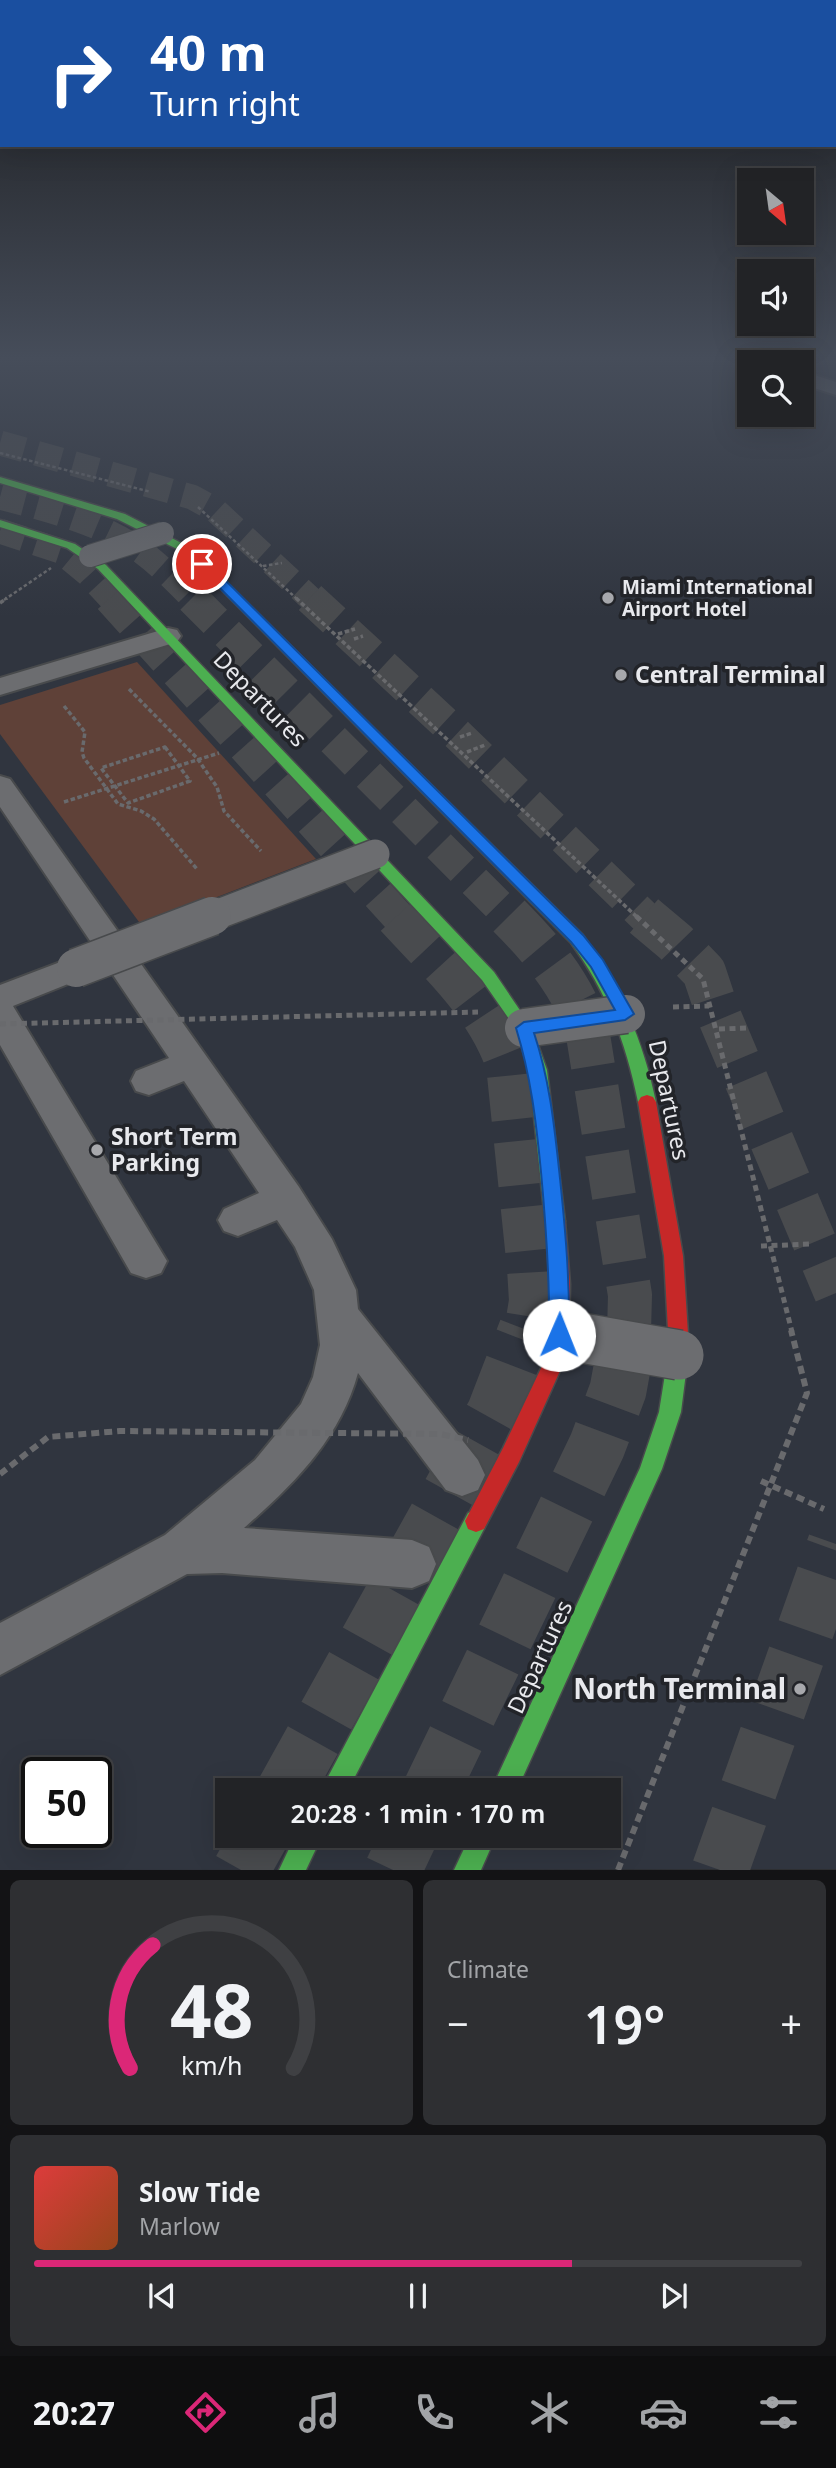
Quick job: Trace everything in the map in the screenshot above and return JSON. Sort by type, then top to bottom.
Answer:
[{"type":"main road","name":"Departures","points":[[0,480],[97,506],[163,533],[189,551],[577,939],[605,975],[625,1014],[636,1045],[673,1230],[679,1355],[672,1398],[659,1445],[618,1543],[510,1778]]},
{"type":"main road","name":"Departures","points":[[0,523],[62,542],[90,556],[169,636],[488,975],[524,1028],[535,1060],[543,1104],[557,1247],[559,1335],[554,1362],[511,1455],[340,1778]]},
{"type":"main road","points":[[292,1870],[303,1848]]},
{"type":"main road","points":[[467,1870],[477,1848]]},
{"type":"lane","points":[[90,556],[163,533]]},
{"type":"lane","points":[[0,687],[169,636]]},
{"type":"lane","points":[[0,785],[285,1198],[326,1267],[340,1317],[342,1345],[335,1377],[317,1418],[271,1475],[182,1551],[0,1650]]},
{"type":"lane","points":[[0,998],[375,854]]},
{"type":"lane","points":[[0,1014],[146,1261]]},
{"type":"lane","points":[[524,1028],[625,1014]]},
{"type":"lane","points":[[149,1081],[193,1063]]},
{"type":"lane","points":[[238,1220],[285,1198]]},
{"type":"lane","points":[[340,1317],[465,1457]]},
{"type":"lane","points":[[559,1335],[679,1355]]},
{"type":"lane","points":[[182,1551],[222,1550],[412,1564]]},
{"type":"path","points":[[338,634],[355,629]]},
{"type":"path","points":[[354,639],[363,636]]},
{"type":"path","points":[[35,677],[85,732],[84,758],[118,804],[141,811],[154,819],[232,908]]},
{"type":"path","points":[[128,687],[197,758],[216,787],[224,811],[292,886]]},
{"type":"path","points":[[65,707],[77,703]]},
{"type":"path","points":[[460,737],[472,733]]},
{"type":"path","points":[[467,752],[485,745]]},
{"type":"path","points":[[164,747],[190,782],[128,803],[114,785],[101,768],[164,747]]},
{"type":"path","points":[[55,805],[220,752]]},
{"type":"path","points":[[668,1007],[710,1006]]},
{"type":"path","points":[[0,1024],[487,1012]]},
{"type":"path","points":[[719,1029],[747,1028]]},
{"type":"path","points":[[761,1246],[810,1244]]},
{"type":"path","points":[[0,1474],[48,1437],[108,1432],[440,1434],[465,1457]]},
{"type":"path","points":[[761,1481],[824,1509]]},
{"type":"shaded area","points":[[0,442],[836,442],[836,1869],[0,1870]]},
{"type":"shaded area","points":[[137,662],[316,859],[142,926],[0,734],[0,705]]},
{"type":"tunnel","points":[[0,443],[192,497],[214,509],[312,600]]},
{"type":"tunnel","points":[[0,497],[74,518],[109,533],[149,557],[192,598]]},
{"type":"tunnel","points":[[0,531],[60,551],[88,574],[112,600]]},
{"type":"tunnel","points":[[110,598],[399,918]]},
{"type":"tunnel","points":[[192,598],[511,918]]},
{"type":"tunnel","points":[[310,598],[460,737],[646,918]]},
{"type":"tunnel","points":[[397,916],[461,985],[488,1023],[508,1065],[529,1268],[531,1301],[526,1332]]},
{"type":"tunnel","points":[[509,916],[555,968],[573,997],[587,1029],[630,1295],[629,1332]]},
{"type":"tunnel","points":[[644,916],[675,942],[704,972],[717,1011],[836,1293]]},
{"type":"tunnel","points":[[292,1778],[495,1413],[527,1330]]},
{"type":"tunnel","points":[[437,1778],[597,1446],[618,1390],[629,1330]]},
{"type":"tunnel","points":[[720,1870],[836,1544]]},
{"type":"tunnel","points":[[241,1870],[253,1848]]},
{"type":"tunnel","points":[[393,1870],[403,1848]]},
{"type":"traffic: fast","points":[[0,480],[74,500],[121,517],[144,526],[189,551],[577,939],[614,996],[637,1056],[647,1102]]},
{"type":"traffic: fast","points":[[0,523],[71,546],[102,567],[488,976],[524,1028],[538,1070],[555,1221]]},
{"type":"traffic: fast","points":[[509,1778],[651,1469],[670,1412],[679,1349]]},
{"type":"traffic: fast","points":[[340,1778],[476,1521]]},
{"type":"traffic: fast","points":[[292,1870],[303,1848]]},
{"type":"traffic: fast","points":[[467,1870],[477,1848]]},
{"type":"traffic: jam","points":[[647,1102],[674,1256],[679,1349]]},
{"type":"traffic: jam","points":[[476,1521],[511,1455],[554,1362],[559,1334],[560,1284],[555,1221]]},
{"type":"place","name":"Miami International Airport Hotel","points":[[608,598]]},
{"type":"place","name":"Central Terminal","points":[[621,675]]},
{"type":"place","name":"Short Term Parking","points":[[97,1150]]},
{"type":"place","name":"North Terminal","points":[[800,1689]]},
{"type":"route","points":[[202,564],[577,939],[612,987],[625,1014],[524,1028],[538,1070],[543,1104],[560,1284],[559,1335]]}]
